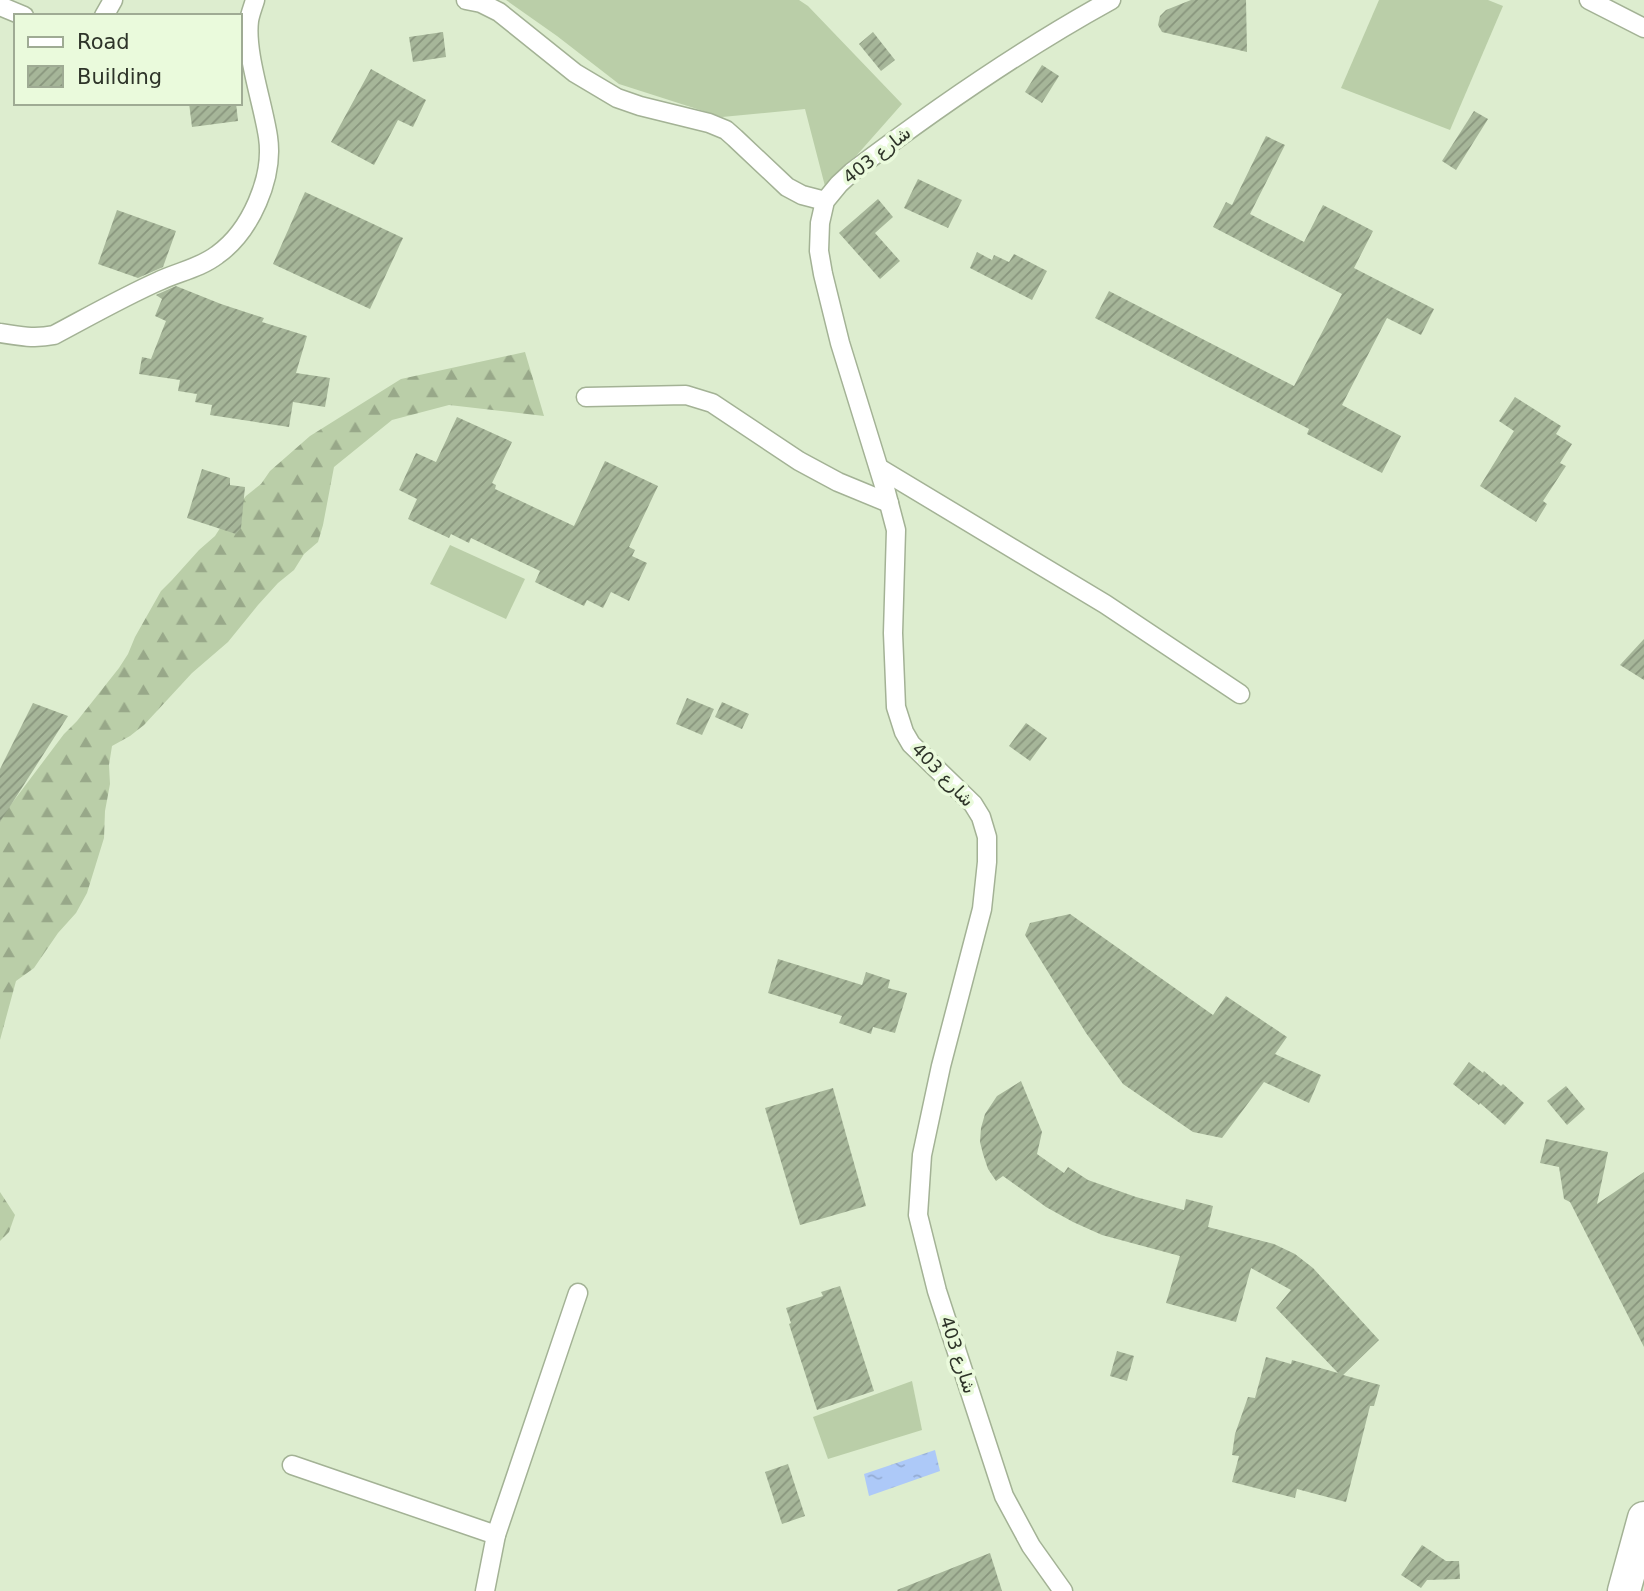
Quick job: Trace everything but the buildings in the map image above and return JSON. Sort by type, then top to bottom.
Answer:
[{"type":"highway","points":[[1624,1591],[1644,1518]]},
{"type":"street","points":[[0,333],[40,338],[54,335],[160,280],[217,256],[242,230],[264,184],[270,154],[249,46],[249,21],[255,0]]},
{"type":"street","points":[[466,0],[481,3],[499,12],[575,73],[617,98],[640,107],[709,123],[726,130],[788,187],[802,195],[825,201]]},
{"type":"street","name":"شارع 403","points":[[1063,1591],[1031,1546],[1004,1496],[937,1291],[918,1215],[922,1155],[941,1066],[982,909],[987,837],[981,817],[973,804],[911,744],[896,708],[893,633],[896,530],[843,354],[823,274],[819,235],[825,201],[852,172],[1050,34],[1111,0]]},
{"type":"street","points":[[1589,0],[1644,28]]},
{"type":"street","points":[[0,6],[19,14]]},
{"type":"street","points":[[586,397],[686,395],[712,403],[799,461],[838,482],[889,503]]},
{"type":"street","points":[[879,468],[1105,604],[1240,694]]},
{"type":"street","points":[[485,1591],[496,1535],[578,1293]]},
{"type":"street","points":[[292,1465],[496,1535]]},
{"type":"green space","points":[[506,0],[799,0],[808,6],[902,104],[826,190],[805,109],[722,117],[619,84]]},
{"type":"green space","points":[[1379,0],[1488,0],[1503,6],[1450,130],[1341,88]]},
{"type":"green space","points":[[525,352],[544,416],[449,405],[392,420],[334,467],[318,542],[304,554],[294,570],[278,583],[228,642],[192,673],[144,725],[112,746],[104,838],[87,893],[76,913],[58,933],[34,968],[16,981],[0,1040],[0,819],[64,734],[119,668],[161,591],[215,536],[246,496],[261,484],[270,471],[310,436],[401,379]]},
{"type":"green space","points":[[450,545],[525,579],[506,619],[430,584]]},
{"type":"green space","points":[[0,1192],[15,1215],[9,1232],[0,1241]]},
{"type":"green space","points":[[912,1381],[922,1430],[828,1459],[813,1417]]},
{"type":"water","points":[[935,1450],[940,1471],[869,1496],[864,1474]]}]
